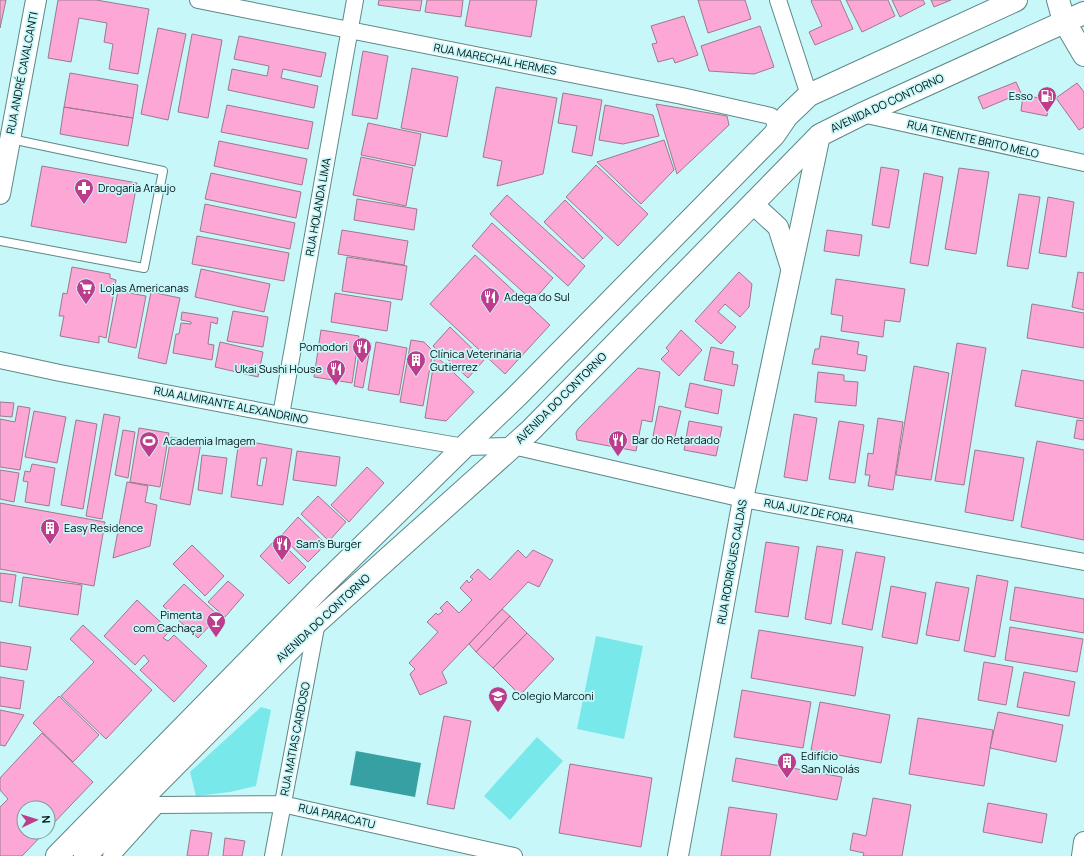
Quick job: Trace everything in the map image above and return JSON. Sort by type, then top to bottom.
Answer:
[{"type":"main road","points":[[1058,0],[1074,17],[1084,55]]},
{"type":"main road","name":"AVENIDA DO CONTORNO","points":[[57,856],[318,590],[519,394],[774,135],[787,116],[810,96],[1005,3]]},
{"type":"main road","name":"AVENIDA DO CONTORNO","points":[[86,856],[317,622],[531,430],[820,135],[862,114],[1074,17]]},
{"type":"street","name":"RUA ANDRÉ CAVALCANTI","points":[[0,194],[36,0]]},
{"type":"street","name":"RUA MARECHAL HERMES","points":[[198,0],[682,96],[771,116],[776,123],[777,130],[774,135]]},
{"type":"street","name":"RUA HOLANDA LIMA","points":[[281,415],[355,0]]},
{"type":"street","points":[[778,0],[810,96]]},
{"type":"street","name":"RUA TENENTE BRITO MELO","points":[[862,114],[1084,163]]},
{"type":"street","name":"RUA RODRIGUES CALDAS","points":[[678,856],[743,498],[820,135]]},
{"type":"street","name":"RUA RODRIGUES CALDAS","points":[[753,204],[778,227],[791,269]]},
{"type":"street","name":"RUA ALMIRANTE ALEXANDRINO","points":[[0,360],[60,373],[281,415],[464,447]]},
{"type":"street","name":"RUA JUIZ DE FORA","points":[[464,447],[513,446],[743,498],[1084,562]]},
{"type":"street","name":"RUA MATIAS CARDOSO","points":[[273,856],[317,622]]},
{"type":"street","name":"RUA PARACATU","points":[[111,856],[157,805],[282,804],[514,856]]},
{"type":"street","points":[[1082,856],[1084,842]]},
{"type":"lane","points":[[0,241],[144,268],[162,171],[10,139]]},
{"type":"shaded area","points":[[596,636],[643,646],[624,739],[577,729]]},
{"type":"shaded area","points":[[261,707],[271,710],[256,786],[230,792],[196,796],[190,772]]},
{"type":"shaded area","points":[[537,737],[563,761],[510,820],[484,796]]},
{"type":"shaded area","points":[[356,751],[421,763],[415,797],[350,785]]},
{"type":"building","points":[[0,0],[6,0],[0,28]]},
{"type":"building","points":[[58,0],[96,0],[149,9],[138,74],[109,69],[113,44],[104,42],[107,23],[79,18],[71,62],[48,58]]},
{"type":"building","points":[[379,0],[422,0],[420,11],[378,5]]},
{"type":"building","points":[[427,0],[463,0],[461,17],[425,12]]},
{"type":"building","points":[[470,0],[537,0],[531,37],[465,26]]},
{"type":"building","points":[[698,0],[745,0],[751,19],[708,33]]},
{"type":"building","points":[[840,0],[853,29],[815,45],[809,32],[822,26],[811,1]]},
{"type":"building","points":[[846,0],[888,0],[895,16],[862,32]]},
{"type":"building","points":[[892,0],[923,0],[925,4],[900,17]]},
{"type":"building","points":[[931,0],[951,0],[934,7]]},
{"type":"building","points":[[684,16],[698,55],[675,63],[673,58],[658,62],[652,44],[657,43],[651,26]]},
{"type":"building","points":[[760,26],[774,67],[754,74],[709,71],[701,46]]},
{"type":"building","points":[[158,28],[186,34],[168,120],[141,114]]},
{"type":"building","points":[[192,34],[222,40],[208,118],[178,112]]},
{"type":"building","points":[[239,36],[326,53],[321,77],[283,69],[281,78],[318,86],[314,108],[228,90],[232,69],[267,76],[269,66],[234,59]]},
{"type":"building","points":[[363,51],[388,56],[377,119],[352,115]]},
{"type":"building","points":[[412,68],[458,77],[447,137],[401,128]]},
{"type":"building","points":[[70,73],[138,85],[133,118],[64,107]]},
{"type":"building","points":[[1016,82],[1021,93],[983,109],[978,97]]},
{"type":"building","points":[[1077,83],[1084,92],[1084,127],[1079,130],[1056,98]]},
{"type":"building","points":[[496,87],[557,98],[543,174],[497,186],[502,161],[483,157]]},
{"type":"building","points":[[563,93],[602,100],[592,156],[572,152],[577,126],[558,123]]},
{"type":"building","points":[[1023,95],[1050,100],[1047,116],[1021,111]]},
{"type":"building","points":[[656,104],[727,116],[729,125],[677,174]]},
{"type":"building","points":[[227,105],[313,122],[308,149],[221,132]]},
{"type":"building","points":[[605,105],[653,115],[659,136],[623,144],[599,140]]},
{"type":"building","points":[[64,107],[133,118],[128,146],[60,134]]},
{"type":"building","points":[[368,123],[421,134],[415,166],[361,155]]},
{"type":"building","points":[[664,140],[674,170],[641,204],[597,162]]},
{"type":"building","points":[[219,141],[307,159],[302,185],[214,166]]},
{"type":"building","points":[[361,157],[413,168],[406,206],[353,195]]},
{"type":"building","points":[[596,165],[648,214],[618,246],[566,197]]},
{"type":"building","name":"Drogaria Araujo","points":[[42,166],[137,183],[126,243],[31,226]]},
{"type":"building","points":[[881,167],[899,170],[889,228],[872,225]]},
{"type":"building","points":[[959,168],[989,172],[976,254],[945,249]]},
{"type":"building","points":[[211,173],[301,192],[296,218],[205,199]]},
{"type":"building","points":[[924,173],[943,177],[928,266],[910,263]]},
{"type":"building","points":[[1019,194],[1040,197],[1028,269],[1007,266]]},
{"type":"building","points":[[507,195],[585,266],[568,286],[490,214]]},
{"type":"building","points":[[1048,197],[1074,202],[1066,257],[1039,253]]},
{"type":"building","points":[[357,199],[417,209],[414,230],[354,220]]},
{"type":"building","points":[[565,200],[603,238],[583,259],[544,222]]},
{"type":"building","points":[[205,204],[295,223],[290,249],[200,231]]},
{"type":"building","points":[[492,223],[553,278],[533,301],[472,246]]},
{"type":"building","points":[[342,230],[408,241],[404,265],[338,254]]},
{"type":"building","points":[[827,230],[862,235],[859,256],[824,251]]},
{"type":"building","points":[[197,236],[289,253],[284,281],[192,264]]},
{"type":"building","name":"Adega do Sul","points":[[475,255],[550,325],[505,374],[430,304]]},
{"type":"building","points":[[347,257],[407,266],[402,300],[342,291]]},
{"type":"building","name":"Lojas Americanas","points":[[72,267],[110,274],[110,278],[116,280],[106,338],[99,336],[99,343],[60,336],[64,316],[59,316],[63,293],[67,294]]},
{"type":"building","points":[[201,269],[270,284],[264,312],[195,297]]},
{"type":"building","points":[[739,272],[752,284],[749,307],[740,317],[725,304],[718,312],[736,327],[721,344],[695,321]]},
{"type":"building","points":[[1078,272],[1084,273],[1084,310],[1072,307]]},
{"type":"building","points":[[836,279],[905,289],[900,322],[885,320],[883,337],[841,331],[843,316],[831,314]]},
{"type":"building","points":[[118,291],[146,296],[136,348],[108,342]]},
{"type":"building","points":[[151,292],[180,298],[166,364],[138,358]]},
{"type":"building","points":[[335,293],[391,302],[387,331],[331,322]]},
{"type":"building","points":[[1032,304],[1084,313],[1084,348],[1027,338]]},
{"type":"building","points":[[233,311],[268,317],[263,347],[227,341]]},
{"type":"building","points":[[182,312],[218,318],[217,324],[211,322],[208,344],[214,345],[212,360],[173,353],[176,334],[179,334],[181,323],[191,324],[191,322],[181,320]]},
{"type":"building","points":[[450,327],[484,360],[468,378],[433,346]]},
{"type":"building","points":[[321,330],[359,336],[352,383],[314,377]]},
{"type":"building","points":[[681,330],[702,350],[679,376],[661,359],[669,351],[666,348]]},
{"type":"building","points":[[821,336],[859,342],[857,354],[867,356],[865,371],[812,364],[815,349],[819,349]]},
{"type":"building","name":"Clínica Veterinária Gutierrez","points":[[411,340],[424,342],[433,351],[423,406],[400,402]]},
{"type":"building","name":"Pomodori","points":[[361,341],[371,343],[363,388],[354,386]]},
{"type":"building","points":[[220,342],[263,352],[258,377],[215,367]]},
{"type":"building","points":[[376,342],[407,348],[399,395],[368,390]]},
{"type":"building","points":[[957,343],[986,348],[964,485],[935,481]]},
{"type":"building","points":[[711,347],[734,352],[732,364],[738,365],[734,386],[704,380]]},
{"type":"building","points":[[435,355],[474,392],[446,421],[425,418]]},
{"type":"building","points":[[914,366],[949,373],[931,480],[896,475]]},
{"type":"building","points":[[638,368],[660,372],[652,422],[642,420],[636,451],[577,440],[576,433],[578,429]]},
{"type":"building","points":[[1022,370],[1084,381],[1084,419],[1015,406]]},
{"type":"building","points":[[818,372],[844,375],[844,381],[858,382],[856,406],[815,402]]},
{"type":"building","points":[[690,383],[722,390],[718,414],[685,407]]},
{"type":"building","points":[[0,402],[14,403],[12,417],[0,416]]},
{"type":"building","points":[[18,406],[30,408],[20,470],[0,467],[0,419],[15,422]]},
{"type":"building","points":[[659,406],[681,411],[674,441],[653,436]]},
{"type":"building","points":[[34,411],[66,417],[57,463],[25,457]]},
{"type":"building","points":[[104,414],[120,417],[102,519],[86,516]]},
{"type":"building","points":[[794,414],[817,418],[807,481],[784,477]]},
{"type":"building","points":[[878,418],[903,422],[893,490],[868,486],[870,475],[865,475],[868,453],[873,454]]},
{"type":"building","points":[[76,420],[97,424],[83,509],[61,505]]},
{"type":"building","points":[[1077,420],[1084,421],[1084,440],[1074,438]]},
{"type":"building","points":[[689,421],[722,427],[716,456],[684,450]]},
{"type":"building","points":[[839,421],[864,425],[855,483],[829,479]]},
{"type":"building","name":"Academia Imagem","points":[[139,428],[169,433],[160,487],[130,482]]},
{"type":"building","points":[[123,430],[135,432],[128,478],[115,475]]},
{"type":"building","points":[[171,437],[201,443],[190,505],[160,499]]},
{"type":"building","points":[[239,440],[292,449],[283,505],[231,497]],"holes":[[[261,458],[267,458],[262,486],[257,485]]]},
{"type":"building","points":[[1037,441],[1084,450],[1084,540],[1021,527]]},
{"type":"building","points":[[975,450],[1024,458],[1013,521],[965,512]]},
{"type":"building","points":[[297,451],[340,457],[336,486],[293,480]]},
{"type":"building","points":[[202,455],[227,458],[222,494],[198,490]]},
{"type":"building","points":[[32,464],[55,468],[49,506],[25,502],[28,482],[23,481],[25,471],[30,472]]},
{"type":"building","points":[[367,467],[384,483],[349,522],[331,505]]},
{"type":"building","points":[[0,470],[19,473],[14,502],[0,499]]},
{"type":"building","points":[[127,482],[148,486],[145,502],[157,505],[150,546],[113,558]]},
{"type":"building","points":[[318,496],[346,522],[329,541],[301,514]]},
{"type":"building","name":"Easy Residence","points":[[0,503],[105,522],[94,586],[0,569]]},
{"type":"building","points":[[298,517],[326,544],[308,562],[281,536]]},
{"type":"building","points":[[277,538],[306,567],[289,584],[260,556]]},
{"type":"building","points":[[766,542],[799,547],[788,617],[755,612]]},
{"type":"building","points":[[192,545],[224,576],[205,596],[173,564]]},
{"type":"building","points":[[817,546],[843,550],[831,624],[805,619]]},
{"type":"building","points":[[518,550],[526,558],[533,550],[553,560],[539,587],[528,582],[442,672],[447,683],[420,695],[410,674],[415,669],[409,663],[438,632],[427,622],[436,613],[438,615],[443,611],[440,608],[447,601],[459,613],[472,600],[460,588],[467,580],[469,583],[473,579],[470,577],[478,569],[490,580]]},
{"type":"building","points":[[856,552],[885,557],[872,630],[842,624]]},
{"type":"building","points":[[0,573],[16,575],[12,603],[0,601]]},
{"type":"building","points":[[977,575],[1008,581],[995,657],[964,651]]},
{"type":"building","points":[[23,577],[82,585],[78,615],[19,606]]},
{"type":"building","points":[[228,581],[244,595],[225,617],[208,602]]},
{"type":"building","points":[[936,582],[969,588],[959,641],[926,635]]},
{"type":"building","points":[[184,584],[219,616],[198,638],[163,606]]},
{"type":"building","points":[[891,586],[926,593],[917,644],[882,637]]},
{"type":"building","points":[[1015,587],[1084,599],[1084,633],[1010,620]]},
{"type":"building","points":[[137,600],[170,631],[163,638],[168,641],[174,635],[207,666],[174,702],[140,670],[149,661],[144,655],[135,665],[104,636]]},
{"type":"building","points":[[502,609],[510,616],[476,652],[469,644]]},
{"type":"building","points":[[510,616],[527,633],[493,668],[476,652]]},
{"type":"building","points":[[83,625],[152,690],[106,739],[61,696],[94,662],[70,639]]},
{"type":"building","points":[[1010,627],[1083,639],[1077,672],[1005,660]]},
{"type":"building","points":[[759,630],[863,647],[855,696],[751,678]]},
{"type":"building","points":[[527,633],[554,659],[520,695],[493,668]]},
{"type":"building","points":[[0,642],[31,647],[27,670],[0,666]]},
{"type":"building","points":[[984,662],[1013,667],[1006,705],[978,700]]},
{"type":"building","points":[[1024,672],[1075,682],[1069,716],[1017,707]]},
{"type":"building","points":[[0,677],[24,681],[20,709],[0,706]]},
{"type":"building","points":[[742,690],[811,702],[803,748],[734,737]]},
{"type":"building","points":[[59,696],[99,735],[73,762],[33,723]]},
{"type":"building","points":[[820,702],[890,715],[881,763],[811,750]]},
{"type":"building","points":[[0,710],[24,715],[5,746],[0,745]]},
{"type":"building","points":[[998,712],[1063,725],[1056,762],[990,748]]},
{"type":"building","points":[[444,716],[471,721],[454,809],[427,804]]},
{"type":"building","points":[[918,718],[993,730],[984,786],[909,774]]},
{"type":"building","points":[[42,733],[93,782],[56,821],[56,800],[16,800],[16,840],[37,840],[22,856],[0,856],[0,807],[8,799],[0,790],[0,778]]},
{"type":"building","name":"Edifício San Nicolás","points":[[736,758],[842,777],[837,800],[732,781]]},
{"type":"building","points":[[570,764],[652,778],[641,847],[559,833]]},
{"type":"building","points":[[873,798],[911,805],[902,856],[863,856],[864,853],[850,850],[853,833],[866,836]]},
{"type":"building","points":[[988,803],[1047,814],[1042,843],[983,832]]},
{"type":"building","points":[[729,807],[777,814],[770,856],[721,856]]},
{"type":"building","points":[[191,830],[212,833],[208,856],[187,856]]},
{"type":"building","points":[[225,838],[245,841],[242,856],[223,856]]},
{"type":"place","name":"Esso","points":[[1047,113]]},
{"type":"place","name":"Drogaria Araujo","points":[[84,205]]},
{"type":"place","name":"Lojas Americanas","points":[[86,305]]},
{"type":"place","name":"Adega do Sul","points":[[490,314]]},
{"type":"place","name":"Pomodori","points":[[362,364]]},
{"type":"place","name":"Clínica Veterinária Gutierrez","points":[[416,377]]},
{"type":"place","name":"Ukai Sushi House","points":[[336,386]]},
{"type":"place","name":"Bar do Retardado","points":[[618,457]]},
{"type":"place","name":"Academia Imagem","points":[[149,458]]},
{"type":"place","name":"Easy Residence","points":[[50,545]]},
{"type":"place","name":"Sam's Burger","points":[[282,561]]},
{"type":"place","name":"Pimenta com Cachaça","points":[[216,638]]},
{"type":"place","name":"Colegio Marconi","points":[[498,713]]},
{"type":"place","name":"Edifício San Nicolás","points":[[787,779]]}]
